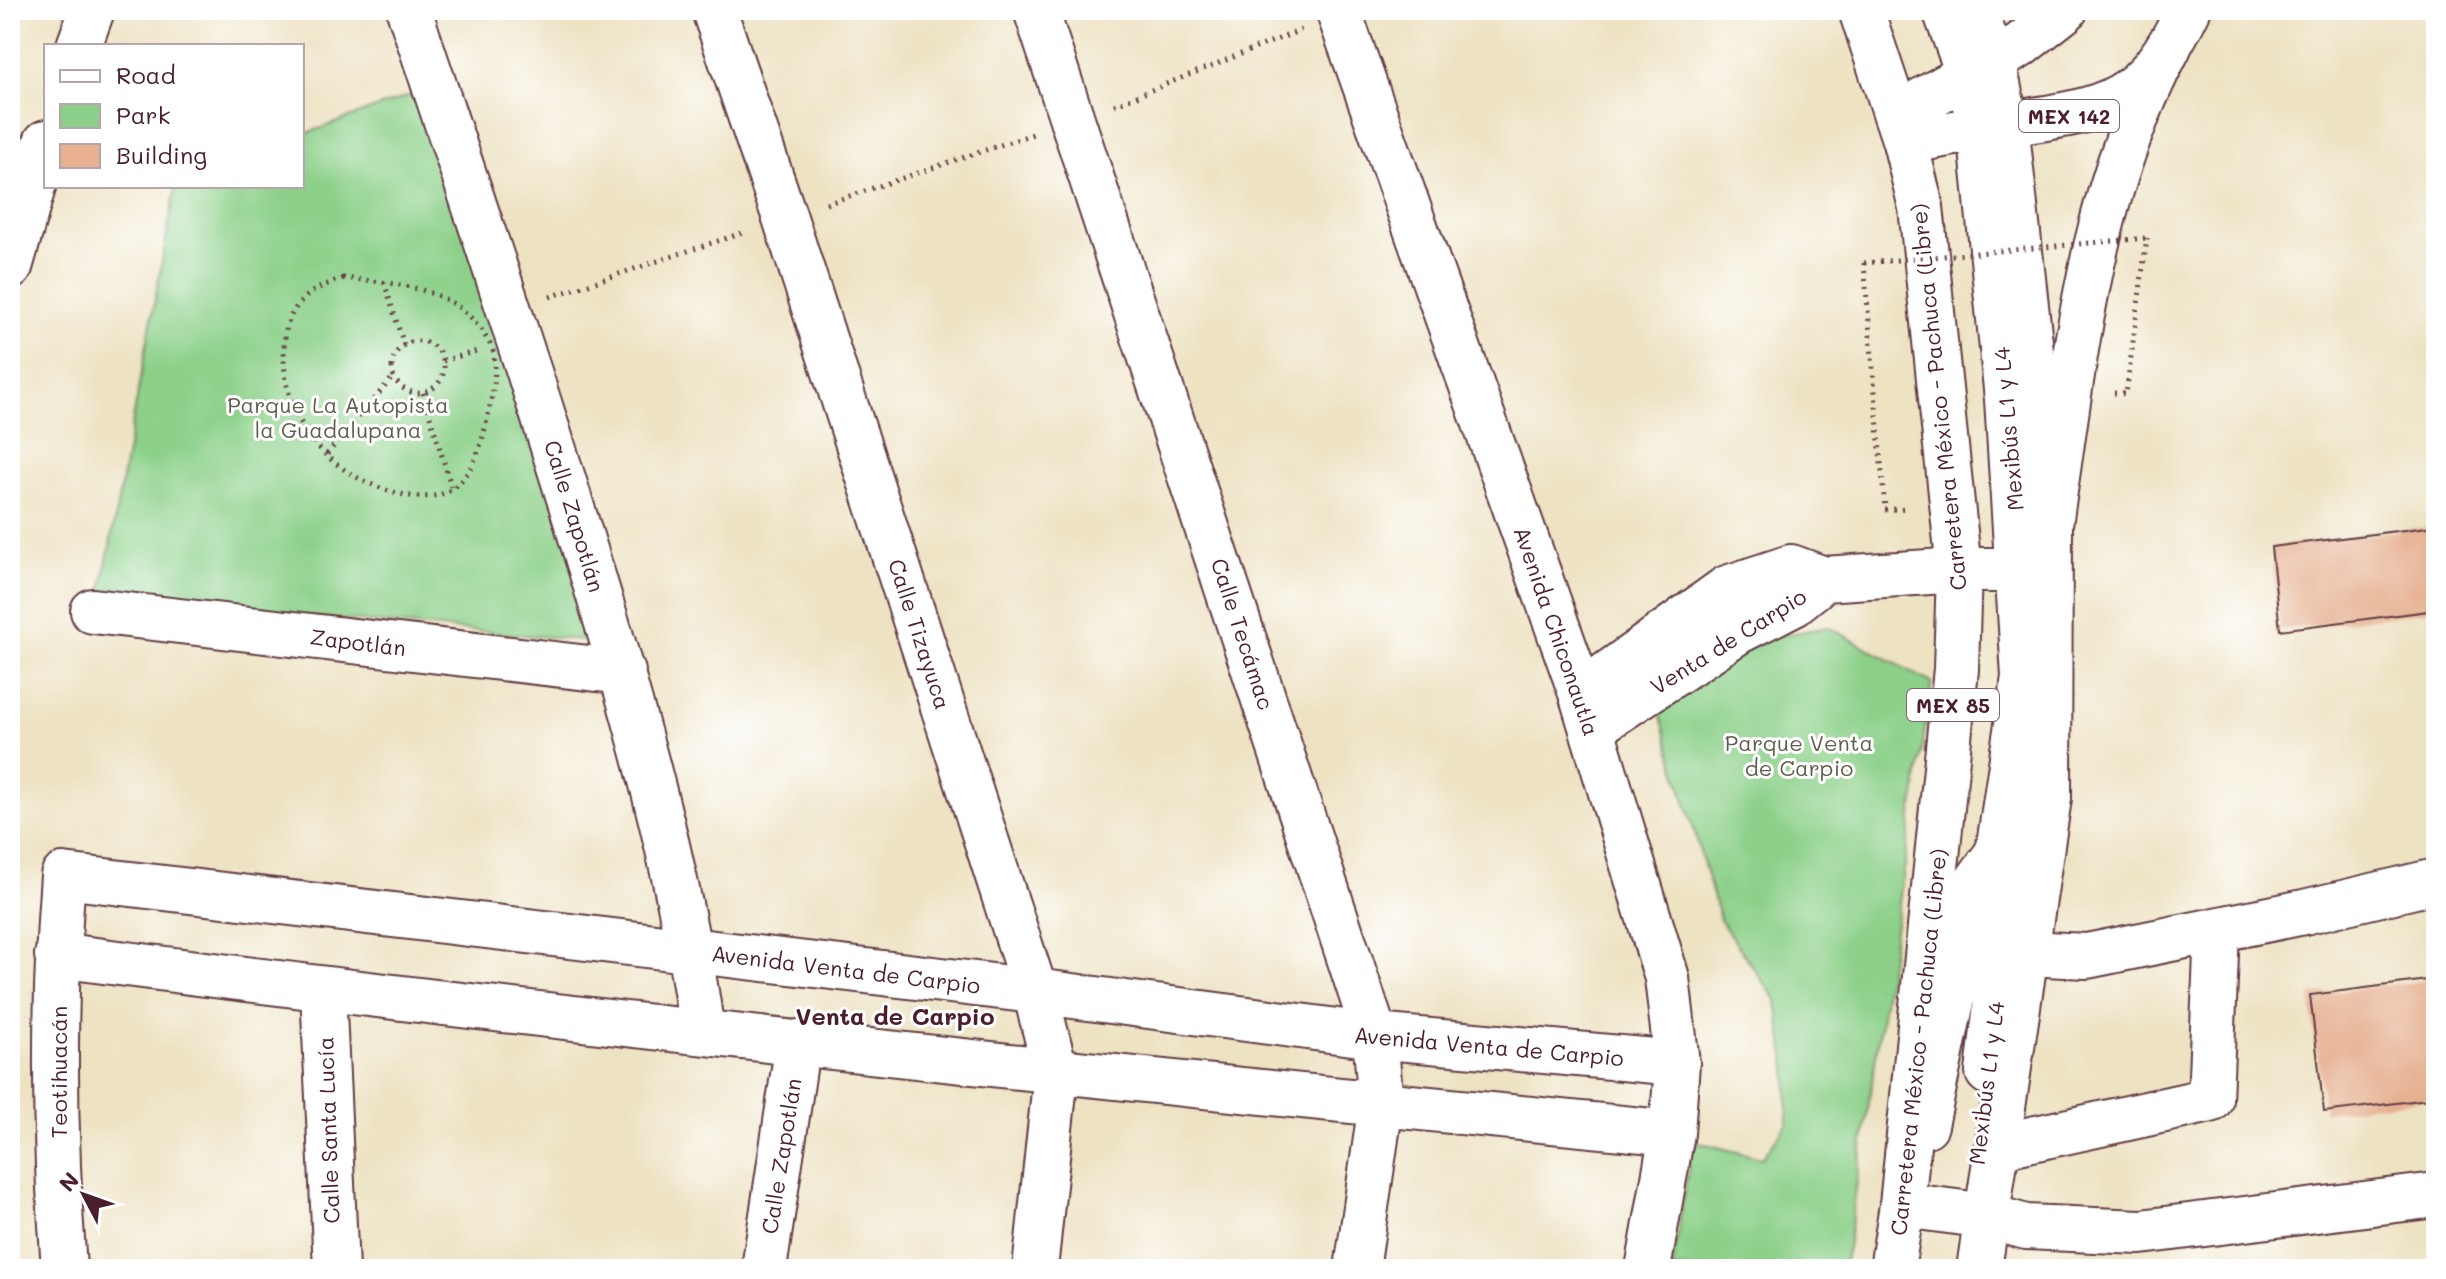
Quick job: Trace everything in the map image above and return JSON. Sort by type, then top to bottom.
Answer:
[{"type":"main road","points":[[80,44],[92,10]]},
{"type":"main road","name":"Calle Zapotlán","points":[[409,10],[510,310],[623,672],[691,951],[702,1032]]},
{"type":"main road","name":"Calle Tizayuca","points":[[714,10],[785,218],[1035,991],[1056,1073],[1035,1269]]},
{"type":"main road","name":"Calle Tecámac","points":[[1036,10],[1375,1036],[1381,1104],[1357,1269]]},
{"type":"main road","name":"Carretera México - Pachuca (Libre)","points":[[1861,10],[1900,128],[1921,207],[1959,570],[1956,669],[1906,1205],[1892,1269]]},
{"type":"main road","name":"Mexibús L1 y L4","points":[[1901,1269],[1906,1205],[1977,881],[1998,852],[2024,677],[2034,571],[1993,126],[1980,66],[1945,10]]},
{"type":"main road","points":[[1974,10],[1980,66]]},
{"type":"main road","points":[[1900,128],[1980,66],[2019,46],[2065,10]]},
{"type":"main road","name":"Avenida Chiconautla","points":[[1339,13],[1586,710],[1667,978],[1677,1063],[1672,1133],[1648,1269]]},
{"type":"main road","points":[[1979,1269],[1979,1215],[2000,1146],[2049,798],[2034,571],[2050,524],[2096,234],[2125,142],[2178,28]]},
{"type":"main road","name":"MEX 142","points":[[1900,128],[1993,126],[2076,115],[2097,109],[2134,87],[2178,28]]},
{"type":"main road","points":[[1993,126],[2050,524]]},
{"type":"main road","points":[[10,267],[44,149]]},
{"type":"main road","name":"Venta de Carpio","points":[[1586,710],[1727,588],[1791,567],[1824,579],[1959,570],[2034,571]]},
{"type":"main road","name":"Zapotlán","points":[[93,611],[623,672]]},
{"type":"main road","name":"Mexibús L1 y L4","points":[[1962,1269],[1979,1215],[2011,880],[1998,852]]},
{"type":"main road","name":"Avenida Venta de Carpio","points":[[63,876],[1035,991],[1375,1036],[1677,1063]]},
{"type":"main road","name":"Teotihuacán","points":[[63,876],[57,955],[58,1192],[64,1269]]},
{"type":"main road","points":[[2025,953],[2087,956],[2436,881]]},
{"type":"main road","points":[[2000,1146],[2210,1100],[2217,930]]},
{"type":"main road","points":[[57,955],[323,990],[1056,1073],[1672,1133]]},
{"type":"main road","name":"Calle Santa Lucía","points":[[323,990],[336,1269]]},
{"type":"main road","name":"Calle Zapotlán","points":[[764,1269],[798,1042]]},
{"type":"main road","points":[[1906,1205],[1979,1215],[2026,1227],[2141,1232],[2436,1195]]},
{"type":"path","points":[[510,310],[1073,121],[1339,13]]},
{"type":"path","points":[[1919,507],[1885,510],[1864,263],[2147,238]]},
{"type":"path","points":[[343,278],[384,282],[412,286],[443,298],[475,320],[494,352],[495,383],[481,446],[465,480],[444,495],[414,496],[381,490],[346,471],[327,454],[293,413],[284,378],[283,333],[296,305],[317,286],[343,278]]},
{"type":"path","points":[[384,282],[404,345]]},
{"type":"path","points":[[327,454],[393,377],[393,359],[404,345],[412,341],[428,343],[443,361],[438,383],[423,393],[405,390],[393,377]]},
{"type":"path","points":[[423,393],[452,489]]},
{"type":"green space","name":"Parque La Autopista la Guadalupana","points":[[444,83],[617,643],[100,599],[176,188],[304,188],[304,134]]},
{"type":"green space","name":"Parque Venta de Carpio","points":[[1828,627],[1932,683],[1844,1269],[1672,1269],[1693,1141],[1762,1158],[1788,1123],[1787,1068],[1777,1001],[1720,920],[1651,683],[1695,650]]},
{"type":"building","points":[[2436,526],[2436,610],[2280,630],[2271,547]]},
{"type":"building","points":[[2436,979],[2436,1098],[2324,1112],[2310,995]]},
{"type":"district","name":"Venta de Carpio","points":[[895,1015]]}]
